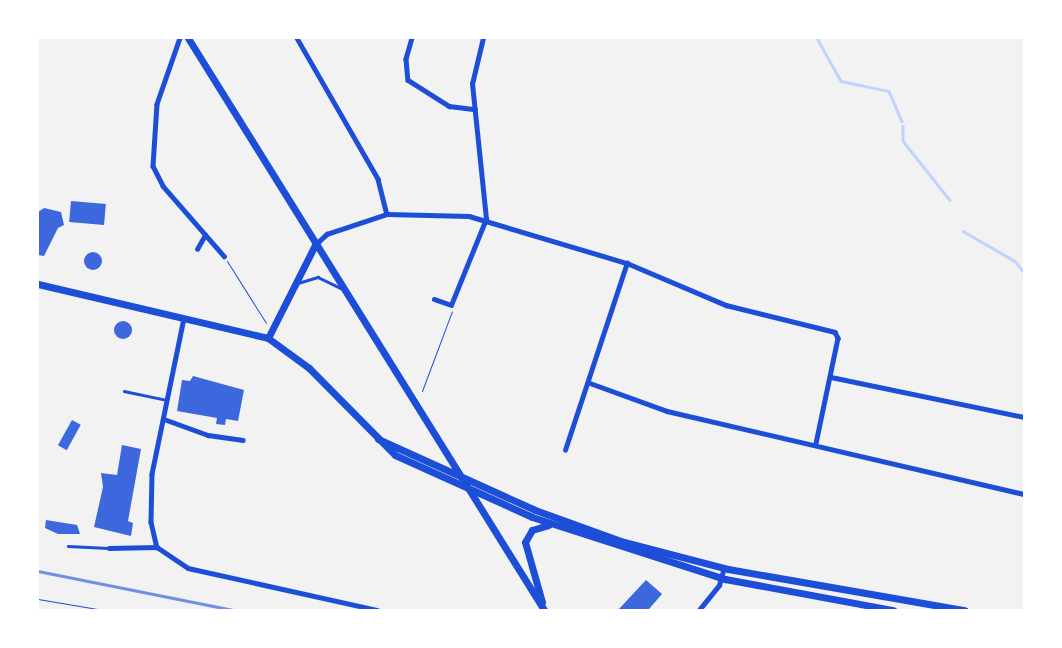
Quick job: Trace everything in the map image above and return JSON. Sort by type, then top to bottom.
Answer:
[{"type":"main road","points":[[188,38],[341,288],[544,610]]},
{"type":"main road","points":[[268,338],[315,246]]},
{"type":"main road","points":[[38,284],[268,338],[297,356],[376,438],[395,455],[467,489],[552,525],[722,578],[893,610]]},
{"type":"main road","points":[[376,438],[564,522],[724,568],[964,610]]},
{"type":"main road","points":[[544,610],[525,542],[536,528],[552,525]]},
{"type":"street","points":[[180,38],[160,93],[152,154],[157,177],[224,256]]},
{"type":"street","points":[[297,38],[378,179],[387,214]]},
{"type":"street","points":[[412,38],[406,59],[408,80],[449,106],[475,109]]},
{"type":"street","points":[[434,299],[451,305],[486,219],[472,84],[483,38]]},
{"type":"street","points":[[315,246],[327,234],[387,214],[449,213],[486,219],[627,263],[726,305],[835,332],[838,338],[816,443]]},
{"type":"street","points":[[196,249],[205,235]]},
{"type":"street","points":[[566,450],[590,383],[627,263]]},
{"type":"street","points":[[157,547],[151,496],[184,318]]},
{"type":"street","points":[[831,377],[1024,417]]},
{"type":"street","points":[[590,383],[667,411],[816,443],[1024,494]]},
{"type":"street","points":[[164,419],[208,436],[243,440]]},
{"type":"street","points":[[109,548],[157,547],[188,568],[378,610]]},
{"type":"street","points":[[699,610],[722,578],[724,568]]},
{"type":"lane","points":[[296,284],[318,277],[341,288]]},
{"type":"lane","points":[[124,391],[168,400]]},
{"type":"lane","points":[[68,546],[109,548]]},
{"type":"path","points":[[224,256],[267,324]]},
{"type":"path","points":[[422,391],[451,305]]},
{"type":"path","points":[[38,599],[103,610]]},
{"type":"building","points":[[71,201],[106,204],[104,225],[69,222]]},
{"type":"building","points":[[44,208],[61,212],[64,225],[58,228],[44,256],[38,255],[38,212]]},
{"type":"building","points":[[93,252],[99,255],[102,261],[99,267],[93,270],[87,267],[84,261],[87,255]]},
{"type":"building","points":[[123,321],[129,324],[132,330],[129,336],[123,339],[117,336],[114,330],[117,324]]},
{"type":"building","points":[[193,376],[244,390],[238,421],[226,419],[225,425],[216,424],[217,418],[177,411],[182,380],[190,381]]},
{"type":"building","points":[[72,420],[81,425],[67,450],[58,445]]},
{"type":"building","points":[[122,445],[141,449],[128,521],[133,523],[131,536],[94,527],[103,487],[101,473],[117,475]]},
{"type":"building","points":[[46,520],[77,525],[80,534],[58,534],[45,528]]},
{"type":"building","points":[[646,580],[662,594],[649,609],[618,610]]},
{"type":"waterway","points":[[817,38],[841,81],[889,91],[902,121]]},
{"type":"waterway","points":[[903,126],[903,141],[950,200]]},
{"type":"waterway","points":[[963,231],[1015,261],[1024,272]]},
{"type":"railway","points":[[38,571],[234,610]]}]
